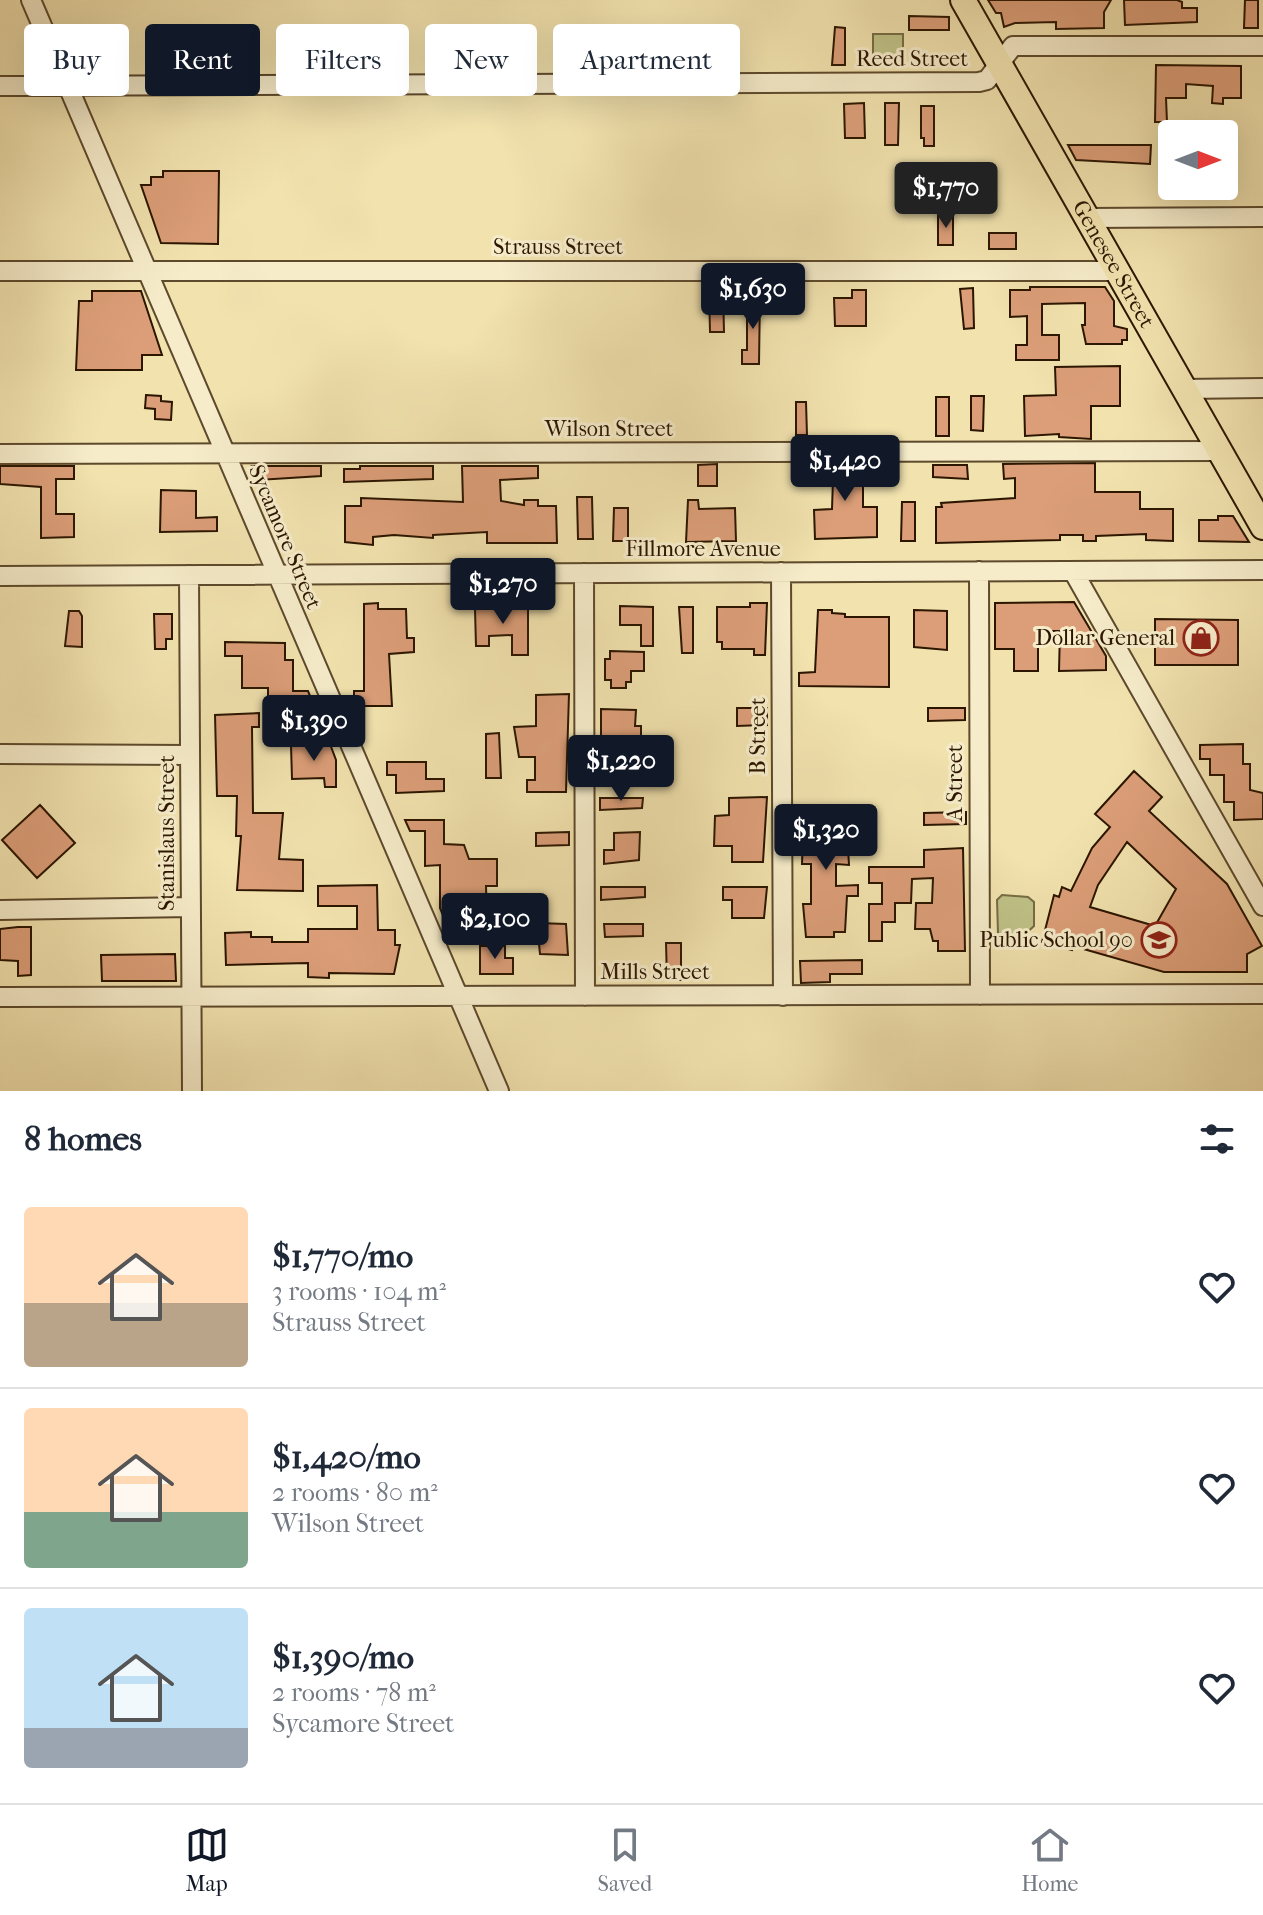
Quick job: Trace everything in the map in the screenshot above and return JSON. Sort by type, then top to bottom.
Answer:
[{"type":"main road","name":"Genesee Street","points":[[963,0],[1084,218],[1263,527]]},
{"type":"street","name":"Sycamore Street","points":[[31,0],[41,24]]},
{"type":"street","name":"Reed Street","points":[[129,86],[979,82],[987,80],[1013,46],[1263,46]]},
{"type":"street","name":"Reed Street","points":[[0,86],[24,86]]},
{"type":"street","name":"Sycamore Street","points":[[71,96],[499,1091]]},
{"type":"street","points":[[1084,218],[1263,217]]},
{"type":"street","name":"Strauss Street","points":[[0,271],[1115,271]]},
{"type":"street","points":[[1183,389],[1263,388]]},
{"type":"street","name":"Wilson Street","points":[[0,454],[1218,451]]},
{"type":"street","name":"Fillmore Avenue","points":[[0,576],[1263,570]]},
{"type":"street","name":"A Street","points":[[979,571],[980,995]]},
{"type":"street","points":[[1073,571],[1263,906]]},
{"type":"street","name":"B Street","points":[[781,572],[783,996]]},
{"type":"street","points":[[584,573],[585,996]]},
{"type":"street","name":"Stanislaus Street","points":[[189,575],[192,1091]]},
{"type":"street","points":[[0,754],[190,755]]},
{"type":"street","points":[[0,910],[191,907]]},
{"type":"street","name":"Mills Street","points":[[0,997],[1263,994]]},
{"type":"green space","points":[[873,34],[903,34],[903,61],[873,61]]},
{"type":"green space","points":[[1002,895],[1028,897],[1034,902],[1034,926],[1022,937],[1003,938],[998,933],[997,900]]},
{"type":"building","points":[[988,0],[1111,0],[1104,12],[1104,28],[1056,29],[1056,22],[1015,23],[1004,27],[1001,13],[996,13]]},
{"type":"building","points":[[1124,0],[1177,0],[1182,2],[1182,8],[1197,8],[1197,22],[1125,25]]},
{"type":"building","points":[[1245,0],[1258,0],[1258,28],[1244,28]]},
{"type":"building","points":[[909,16],[949,17],[949,30],[909,30]]},
{"type":"building","points":[[835,27],[845,28],[845,65],[832,65]]},
{"type":"building","points":[[1156,65],[1241,66],[1241,98],[1223,98],[1223,104],[1212,103],[1213,86],[1186,84],[1186,98],[1166,98],[1167,120],[1155,122]]},
{"type":"building","points":[[864,103],[865,138],[845,138],[844,104]]},
{"type":"building","points":[[885,103],[899,103],[898,145],[885,145]]},
{"type":"building","points":[[921,106],[934,106],[934,146],[924,146],[924,138],[921,138]]},
{"type":"building","points":[[1068,145],[1151,145],[1150,164],[1076,160]]},
{"type":"building","points":[[163,171],[219,171],[218,244],[161,243],[141,185],[151,185],[151,177],[163,177]]},
{"type":"building","points":[[938,214],[953,214],[953,245],[938,245]]},
{"type":"building","points":[[989,233],[1016,233],[1016,249],[989,249]]},
{"type":"building","points":[[1030,287],[1105,287],[1114,301],[1114,326],[1127,329],[1127,340],[1122,340],[1122,344],[1086,344],[1082,325],[1085,325],[1085,303],[1042,304],[1042,335],[1059,335],[1059,360],[1016,360],[1016,345],[1027,345],[1027,316],[1010,317],[1010,290],[1030,290]]},
{"type":"building","points":[[973,288],[974,328],[964,329],[960,289]]},
{"type":"building","points":[[723,290],[724,332],[710,332],[709,291]]},
{"type":"building","points":[[852,290],[866,290],[866,326],[835,326],[834,298],[852,298]]},
{"type":"building","points":[[92,291],[141,291],[162,355],[142,355],[142,370],[76,370],[79,301],[92,301]]},
{"type":"building","points":[[747,294],[760,294],[759,364],[742,364],[742,350],[747,350]]},
{"type":"building","points":[[1120,366],[1120,406],[1091,406],[1091,439],[1059,437],[1059,434],[1025,436],[1024,396],[1056,395],[1055,367]]},
{"type":"building","points":[[146,395],[161,396],[161,401],[172,402],[171,420],[155,419],[155,409],[145,408]]},
{"type":"building","points":[[971,396],[984,396],[983,431],[971,430]]},
{"type":"building","points":[[936,397],[949,397],[949,436],[936,436]]},
{"type":"building","points":[[796,402],[806,402],[807,435],[796,435]]},
{"type":"building","points":[[1095,463],[1095,492],[1140,492],[1140,509],[1173,509],[1173,541],[1146,540],[1146,534],[1096,536],[1096,541],[1083,541],[1083,535],[1060,535],[1060,540],[936,543],[936,507],[942,507],[941,503],[1015,498],[1015,478],[1004,479],[1003,464]]},
{"type":"building","points":[[717,464],[717,486],[698,486],[698,465]]},
{"type":"building","points":[[809,464],[876,466],[876,478],[863,478],[863,507],[877,507],[877,537],[815,539],[814,510],[832,509],[833,479],[808,479]]},
{"type":"building","points":[[933,465],[967,465],[968,479],[933,477]]},
{"type":"building","points":[[0,466],[74,466],[74,479],[56,479],[56,514],[74,514],[74,537],[41,538],[41,487],[0,484]]},
{"type":"building","points":[[252,466],[321,466],[321,476],[258,480]]},
{"type":"building","points":[[360,466],[433,466],[433,479],[344,482],[344,469],[360,469]]},
{"type":"building","points":[[462,466],[538,466],[538,478],[500,480],[501,501],[524,505],[524,500],[538,500],[538,506],[556,506],[557,543],[487,543],[487,532],[433,535],[433,538],[373,537],[373,545],[345,542],[345,506],[361,506],[361,498],[463,502]]},
{"type":"building","points":[[161,490],[196,491],[196,518],[217,517],[217,531],[160,532]]},
{"type":"building","points":[[577,497],[592,497],[593,539],[578,539]]},
{"type":"building","points":[[688,500],[698,500],[699,509],[735,508],[736,541],[686,542]]},
{"type":"building","points":[[902,502],[915,502],[915,541],[901,541]]},
{"type":"building","points":[[614,508],[628,508],[628,541],[613,541]]},
{"type":"building","points":[[1218,516],[1233,516],[1249,542],[1199,541],[1199,520],[1218,520]]},
{"type":"building","points":[[1074,602],[1106,656],[1106,670],[1059,671],[1060,631],[1038,631],[1038,671],[1014,671],[1014,649],[995,649],[995,603]]},
{"type":"building","points":[[378,603],[378,609],[406,609],[407,638],[414,638],[414,652],[389,654],[392,706],[354,706],[354,691],[364,691],[364,604]]},
{"type":"building","points":[[750,603],[767,603],[765,655],[754,655],[754,649],[722,649],[722,642],[717,642],[717,607],[750,607]]},
{"type":"building","points":[[620,606],[653,607],[653,646],[641,646],[641,625],[620,625]]},
{"type":"building","points":[[528,607],[528,655],[512,655],[512,635],[489,636],[489,646],[476,646],[475,609]]},
{"type":"building","points":[[679,607],[693,607],[693,653],[682,653]]},
{"type":"building","points":[[818,610],[832,610],[832,613],[845,614],[845,617],[889,617],[889,687],[799,686],[799,673],[815,672]]},
{"type":"building","points":[[914,610],[947,611],[947,650],[914,647]]},
{"type":"building","points":[[69,611],[79,611],[82,616],[82,647],[65,646]]},
{"type":"building","points":[[154,614],[172,614],[172,639],[166,639],[166,649],[155,649]]},
{"type":"building","points":[[1155,619],[1238,620],[1238,665],[1155,665]]},
{"type":"building","points":[[225,642],[285,643],[285,660],[293,660],[293,691],[308,691],[321,722],[287,723],[286,706],[268,706],[268,688],[242,688],[242,656],[225,656]]},
{"type":"building","points":[[610,651],[644,652],[644,671],[631,671],[631,682],[626,682],[626,688],[611,688],[611,680],[605,680],[605,659],[610,659]]},
{"type":"building","points":[[569,694],[566,792],[527,792],[527,780],[535,780],[535,757],[519,757],[514,727],[536,726],[536,695]]},
{"type":"building","points":[[737,708],[767,708],[767,725],[737,726]]},
{"type":"building","points":[[928,708],[965,708],[965,720],[928,721]]},
{"type":"building","points":[[601,709],[636,710],[635,726],[641,726],[641,770],[630,770],[632,740],[601,739]]},
{"type":"building","points":[[259,713],[259,727],[252,727],[253,813],[283,813],[279,859],[303,860],[303,891],[237,890],[241,836],[236,836],[237,796],[217,796],[215,715]]},
{"type":"building","points":[[499,733],[501,778],[486,778],[486,734]]},
{"type":"building","points":[[330,744],[336,760],[336,787],[325,787],[324,778],[292,779],[291,745]]},
{"type":"building","points":[[1243,744],[1243,764],[1250,764],[1250,790],[1263,793],[1263,819],[1234,820],[1234,802],[1224,802],[1224,775],[1210,775],[1210,759],[1200,759],[1200,745]]},
{"type":"building","points":[[387,762],[426,762],[426,779],[444,779],[444,791],[396,793],[396,775],[387,775]]},
{"type":"building","points":[[1134,771],[1162,797],[1149,811],[1227,884],[1262,946],[1247,954],[1247,972],[1164,972],[1073,946],[1072,950],[1042,942],[1054,895],[1059,897],[1062,887],[1071,891],[1092,848],[1110,827],[1095,814]],"holes":[[[1127,842],[1176,889],[1155,926],[1090,907],[1098,885]]]},
{"type":"building","points":[[767,797],[763,862],[732,862],[732,846],[714,846],[715,816],[729,815],[729,798]]},
{"type":"building","points":[[600,798],[643,798],[642,808],[600,810]]},
{"type":"building","points":[[40,805],[75,843],[37,878],[2,840]]},
{"type":"building","points":[[804,807],[816,807],[816,813],[846,814],[849,865],[836,864],[836,886],[858,885],[858,896],[847,896],[845,932],[834,932],[834,937],[806,937],[803,904],[811,904],[811,864],[802,864]]},
{"type":"building","points":[[966,812],[966,824],[924,825],[924,813]]},
{"type":"building","points":[[405,820],[444,820],[444,844],[464,845],[469,859],[497,859],[497,886],[486,886],[487,920],[446,923],[440,908],[440,865],[425,866],[425,831],[410,831]]},
{"type":"building","points":[[569,832],[569,845],[536,846],[536,833]]},
{"type":"building","points":[[640,832],[639,860],[604,864],[604,850],[614,850],[614,833]]},
{"type":"building","points":[[963,848],[965,951],[938,951],[938,941],[933,941],[930,929],[915,929],[916,903],[932,903],[933,878],[912,879],[911,903],[895,903],[895,922],[882,922],[882,941],[869,941],[869,904],[882,904],[882,883],[869,883],[869,867],[924,867],[924,850]]},
{"type":"building","points":[[377,885],[378,930],[395,930],[395,945],[400,945],[394,974],[329,973],[329,978],[308,977],[308,963],[226,965],[225,933],[251,932],[251,937],[272,937],[272,942],[308,942],[308,929],[357,929],[357,906],[318,906],[318,886]]},
{"type":"building","points":[[601,887],[645,887],[645,897],[601,900]]},
{"type":"building","points":[[723,887],[767,887],[764,918],[732,918],[732,900],[723,900]]},
{"type":"building","points":[[537,923],[566,924],[568,955],[540,954]]},
{"type":"building","points":[[604,924],[643,924],[643,936],[605,937]]},
{"type":"building","points":[[31,927],[31,975],[18,976],[18,961],[0,960],[0,929]]},
{"type":"building","points":[[666,943],[681,943],[681,980],[667,980]]},
{"type":"building","points":[[480,946],[505,946],[505,958],[513,958],[513,974],[480,974]]},
{"type":"building","points":[[175,954],[176,981],[102,981],[101,955]]},
{"type":"building","points":[[862,960],[862,974],[830,974],[830,982],[801,983],[800,961]]},
{"type":"place","name":"Dollar General","points":[[1201,638]]},
{"type":"place","name":"Public School 90","points":[[1159,940]]}]
